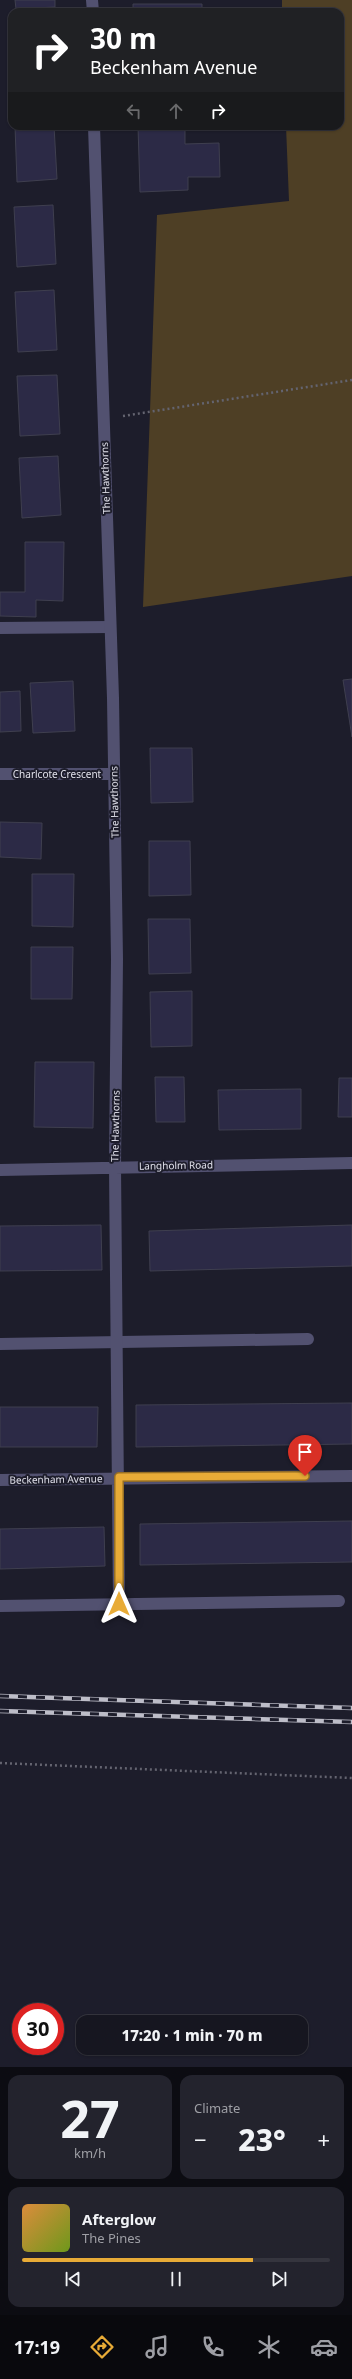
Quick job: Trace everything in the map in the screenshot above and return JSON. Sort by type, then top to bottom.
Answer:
[{"type":"street","name":"The Hawthorns","points":[[94,130],[114,774],[117,959],[115,1166],[119,1604]]},
{"type":"street","points":[[0,628],[110,627]]},
{"type":"street","name":"Charlcote Crescent","points":[[0,774],[114,774]]},
{"type":"street","name":"Langholm Road","points":[[0,1170],[115,1166],[352,1164]]},
{"type":"street","points":[[0,1344],[116,1344],[308,1339]]},
{"type":"street","name":"Beckenham Avenue","points":[[0,1480],[119,1477],[352,1476]]},
{"type":"street","points":[[0,1606],[340,1601]]},
{"type":"path","points":[[103,419],[352,380]]},
{"type":"path","points":[[0,1763],[352,1778]]},
{"type":"shaded area","points":[[282,0],[352,0],[352,576],[143,607],[157,215],[289,201],[286,130],[344,130],[344,8],[282,8]]},
{"type":"building","points":[[15,0],[55,0],[55,7],[16,8]]},
{"type":"building","points":[[133,4],[202,4],[202,8],[133,8]]},
{"type":"building","points":[[15,130],[54,130],[57,179],[17,182]]},
{"type":"building","points":[[138,130],[185,130],[185,144],[219,143],[220,177],[188,177],[188,190],[140,192]]},
{"type":"building","points":[[53,205],[56,264],[17,267],[14,207]]},
{"type":"building","points":[[54,290],[57,350],[18,352],[15,292]]},
{"type":"building","points":[[57,375],[60,434],[20,436],[17,376]]},
{"type":"building","points":[[58,456],[61,515],[22,518],[19,458]]},
{"type":"building","points":[[25,542],[64,542],[63,601],[36,600],[36,617],[0,616],[0,592],[25,592]]},
{"type":"building","points":[[352,679],[352,737],[343,680]]},
{"type":"building","points":[[73,681],[75,731],[33,733],[30,683]]},
{"type":"building","points":[[20,691],[21,731],[0,732],[0,692]]},
{"type":"building","points":[[150,748],[192,748],[193,802],[151,803]]},
{"type":"building","points":[[0,822],[42,823],[41,859],[0,857]]},
{"type":"building","points":[[149,841],[190,841],[191,895],[149,896]]},
{"type":"building","points":[[32,874],[74,874],[73,927],[32,926]]},
{"type":"building","points":[[148,919],[190,919],[191,973],[149,974]]},
{"type":"building","points":[[31,947],[73,947],[72,999],[31,999]]},
{"type":"building","points":[[192,991],[192,1046],[151,1047],[150,992]]},
{"type":"building","points":[[35,1062],[94,1062],[93,1128],[34,1127]]},
{"type":"building","points":[[155,1077],[184,1077],[185,1122],[156,1122]]},
{"type":"building","points":[[339,1078],[352,1078],[352,1117],[338,1117]]},
{"type":"building","points":[[301,1089],[301,1129],[219,1130],[218,1090]]},
{"type":"building","points":[[101,1225],[102,1270],[0,1271],[0,1226]]},
{"type":"building","points":[[352,1225],[352,1266],[150,1271],[149,1231]]},
{"type":"building","points":[[352,1403],[352,1444],[136,1447],[136,1405]]},
{"type":"building","points":[[0,1407],[98,1407],[97,1447],[0,1447]]},
{"type":"building","points":[[352,1521],[352,1562],[140,1565],[140,1524]]},
{"type":"building","points":[[104,1527],[105,1566],[0,1569],[0,1529]]},
{"type":"railway","points":[[0,1696],[352,1708]]},
{"type":"railway","points":[[0,1711],[352,1722]]},
{"type":"route","points":[[119,1604],[119,1477],[305,1476]]}]
